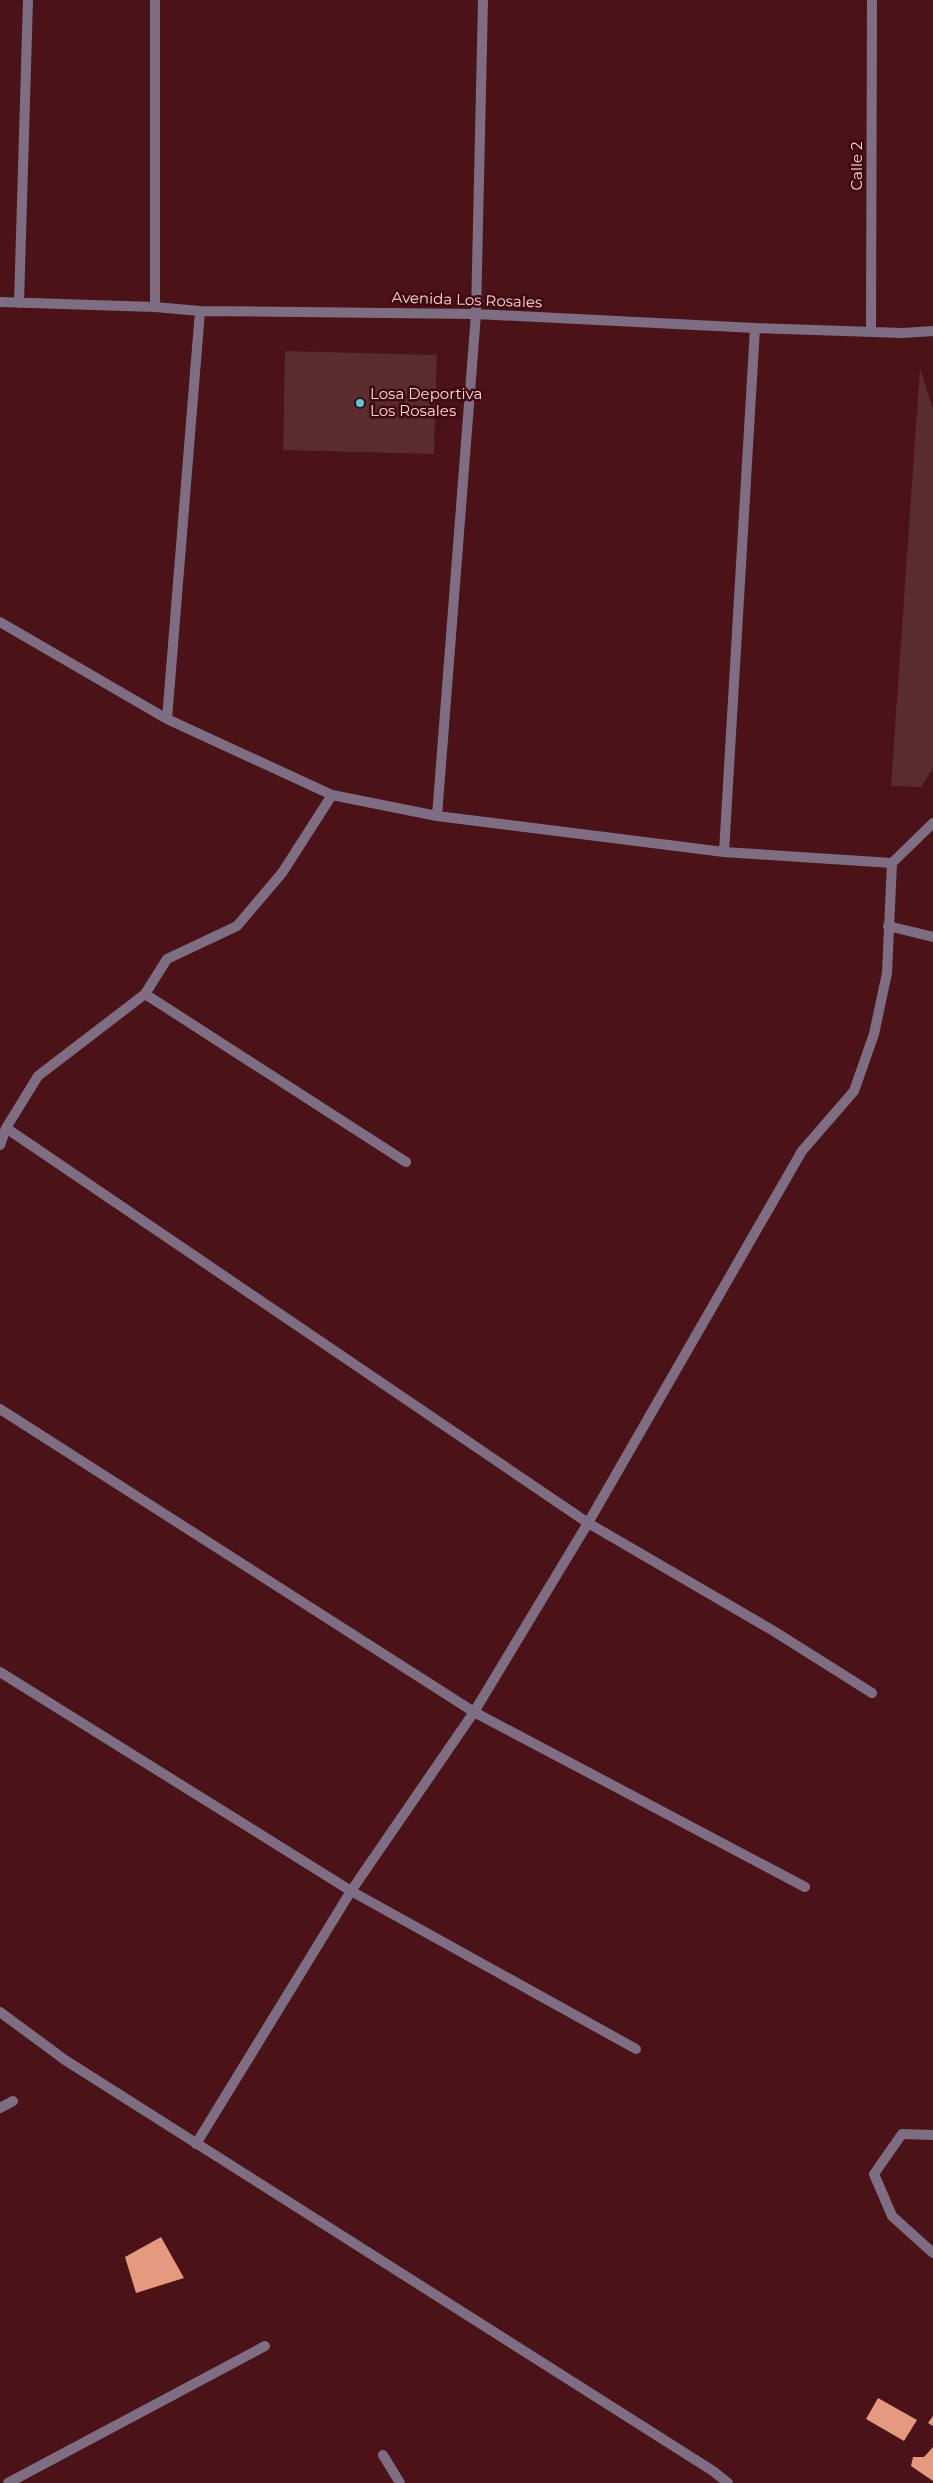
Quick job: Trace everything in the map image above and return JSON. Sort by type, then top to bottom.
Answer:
[{"type":"street","points":[[19,303],[28,0]]},
{"type":"street","points":[[155,0],[156,307]]},
{"type":"street","points":[[438,816],[476,314],[483,0]]},
{"type":"street","name":"Calle 2","points":[[871,332],[872,0]]},
{"type":"street","name":"Avenida Los Rosales","points":[[0,302],[156,307],[200,311],[476,314],[871,332],[933,331]]},
{"type":"street","points":[[167,720],[200,311]]},
{"type":"street","points":[[724,852],[755,328]]},
{"type":"street","points":[[0,622],[167,720],[332,795],[438,816],[724,852],[892,863]]},
{"type":"street","points":[[0,1145],[6,1128],[38,1076],[144,994],[167,959],[237,926],[282,872],[332,795]]},
{"type":"street","points":[[196,2144],[351,1891],[474,1712],[588,1523],[802,1151],[854,1091],[874,1034],[887,973],[892,863],[933,823]]},
{"type":"street","points":[[888,926],[933,937]]},
{"type":"street","points":[[144,994],[406,1162]]},
{"type":"street","points":[[6,1128],[588,1523],[772,1630],[872,1693]]},
{"type":"street","points":[[0,1409],[474,1712],[805,1886]]},
{"type":"street","points":[[0,1672],[351,1891],[636,2050]]},
{"type":"street","points":[[0,2012],[64,2060],[713,2471],[728,2483]]},
{"type":"street","points":[[0,2108],[13,2101]]},
{"type":"street","points":[[933,2135],[902,2134],[874,2174],[892,2216],[933,2253]]},
{"type":"street","points":[[8,2483],[265,2346]]},
{"type":"street","points":[[383,2455],[400,2483]]},
{"type":"shaded area","name":"Losa Deportiva Los Rosales","points":[[285,351],[437,355],[434,454],[283,450]]},
{"type":"shaded area","points":[[920,368],[933,409],[933,768],[921,787],[891,786]]},
{"type":"building","points":[[161,2237],[184,2278],[136,2293],[125,2257]]},
{"type":"building","points":[[878,2398],[917,2420],[904,2441],[866,2419]]},
{"type":"building","points":[[933,2416],[933,2426],[928,2423]]},
{"type":"building","points":[[933,2447],[933,2481],[911,2466],[913,2457],[924,2457]]},
{"type":"place","name":"Losa Deportiva Los Rosales","points":[[360,403]]}]
